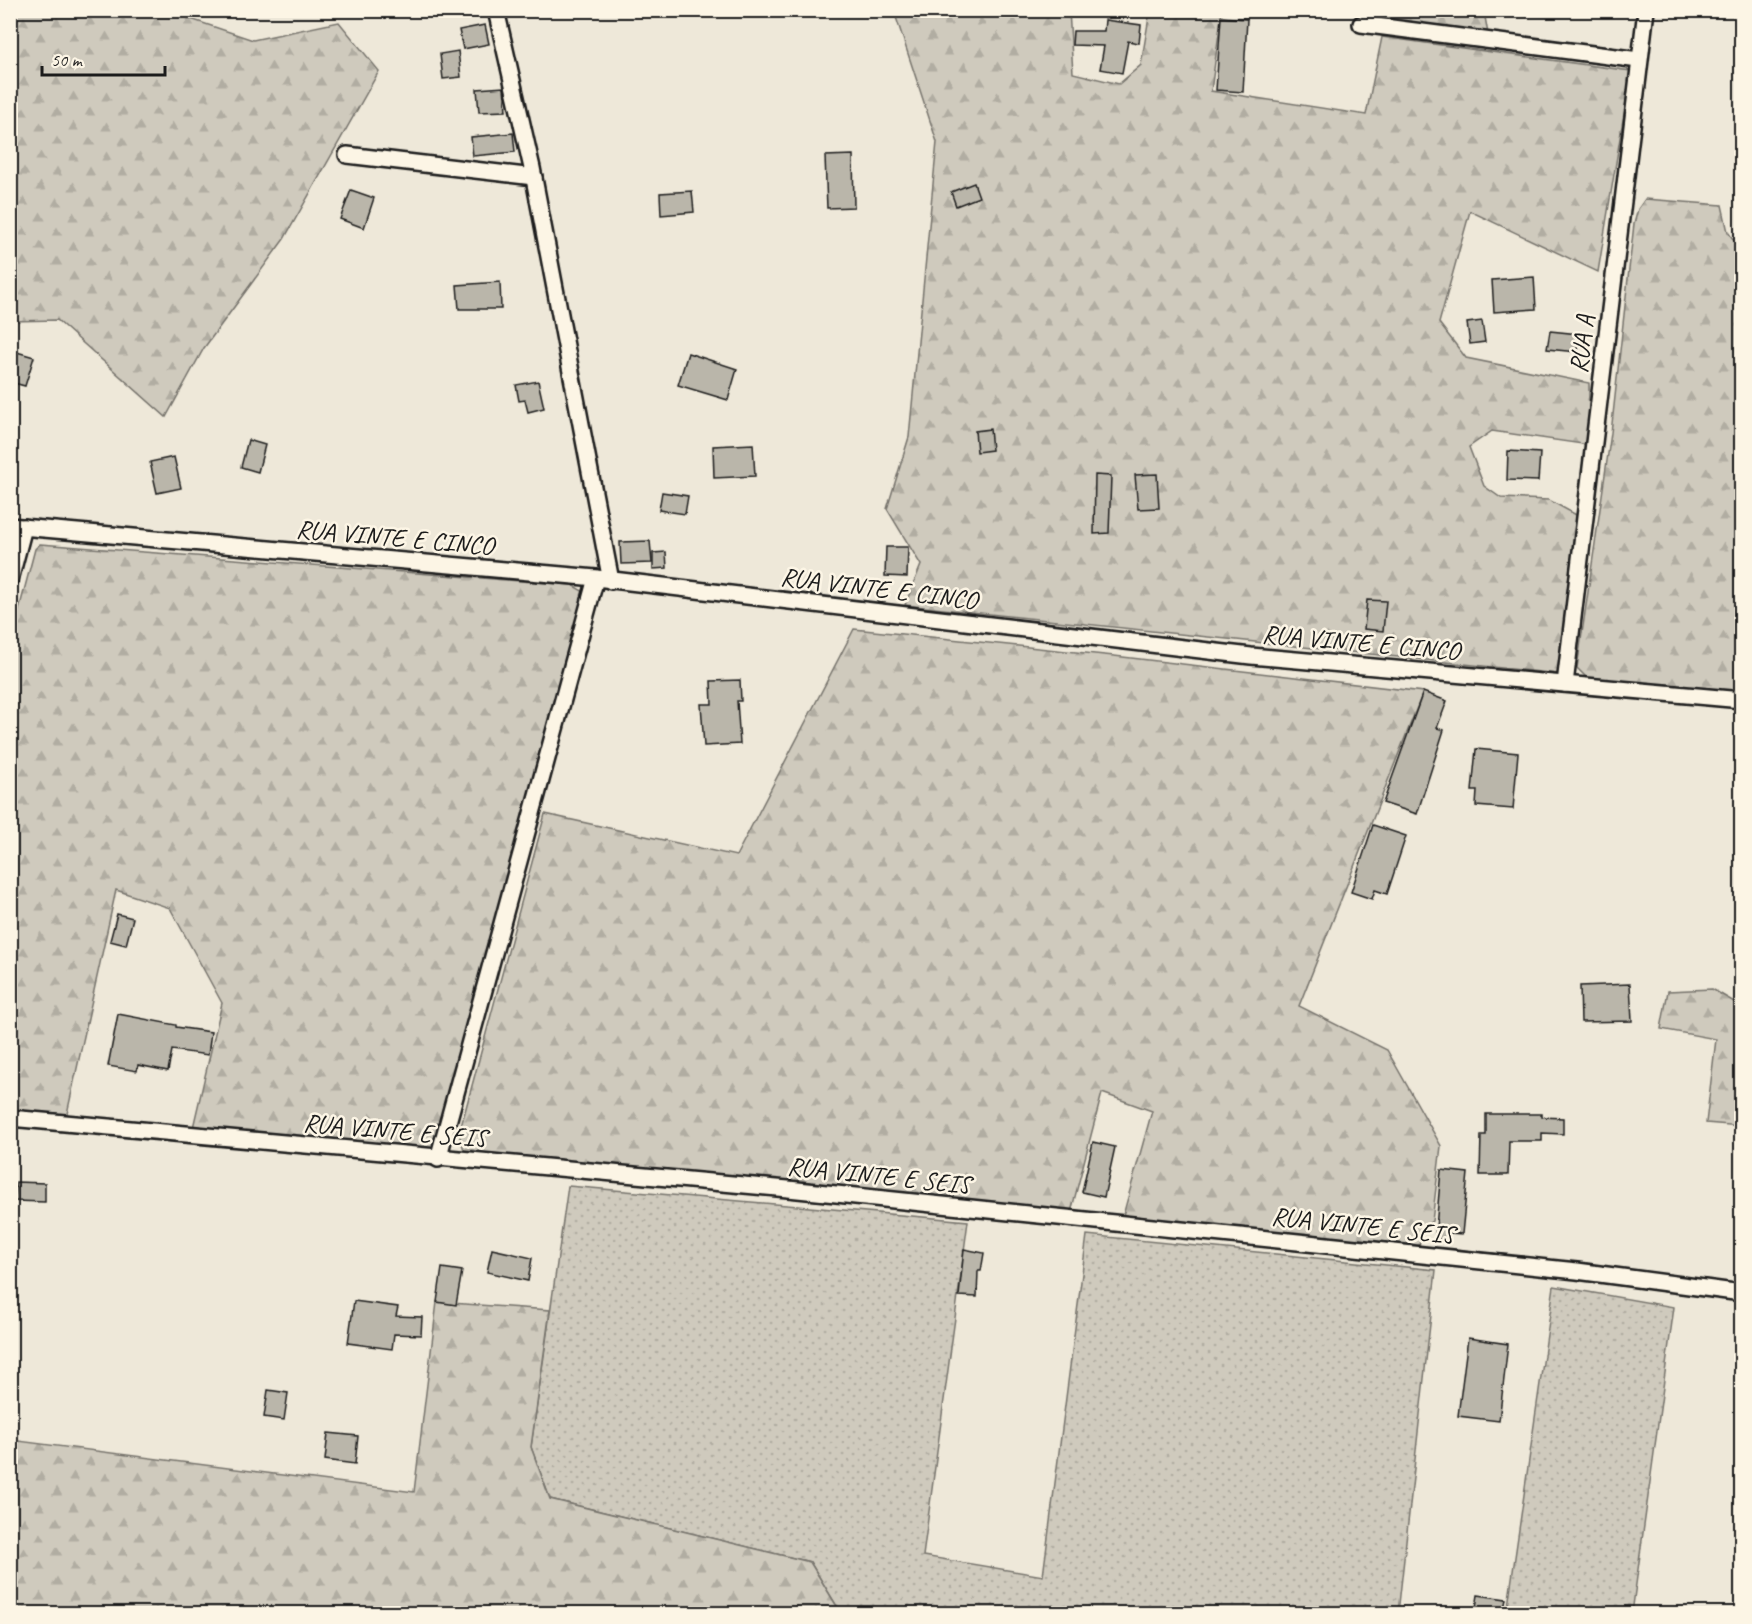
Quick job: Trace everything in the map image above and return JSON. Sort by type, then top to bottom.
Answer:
[{"type":"street","points":[[438,1159],[604,580],[534,177],[496,10]]},
{"type":"street","name":"RUA A","points":[[1565,684],[1646,10]]},
{"type":"street","points":[[1361,24],[1639,60]]},
{"type":"street","points":[[347,155],[534,177]]},
{"type":"street","points":[[10,580],[17,526]]},
{"type":"street","name":"RUA VINTE E CINCO","points":[[17,526],[604,580],[1251,656],[1742,700]]},
{"type":"street","name":"RUA VINTE E SEIS","points":[[10,1118],[799,1191],[1576,1271],[1742,1293]]},
{"type":"green space","points":[[10,11],[167,11],[253,40],[339,22],[379,71],[284,239],[204,348],[166,417],[57,320],[11,321]]},
{"type":"green space","points":[[894,11],[1069,11],[1073,73],[1119,84],[1141,65],[1150,11],[1222,11],[1211,91],[1366,115],[1382,37],[1631,71],[1598,272],[1470,211],[1439,323],[1466,358],[1589,383],[1589,445],[1492,431],[1469,447],[1484,486],[1501,498],[1549,500],[1580,517],[1559,674],[905,605],[921,565],[887,509],[909,437],[937,142]]},
{"type":"green space","points":[[1369,11],[1484,11],[1488,34],[1367,21]]},
{"type":"green space","points":[[1645,199],[1722,205],[1728,232],[1742,252],[1741,694],[1589,680],[1577,668],[1611,433],[1634,224],[1638,209]]},
{"type":"green space","points":[[40,544],[572,585],[586,593],[437,1152],[192,1132],[222,1003],[170,908],[116,890],[65,1123],[11,1116],[11,640],[35,549]]},
{"type":"green space","points":[[854,629],[1423,692],[1299,1006],[1387,1050],[1441,1146],[1432,1221],[1421,1229],[1419,1249],[1122,1219],[1152,1111],[1102,1093],[1070,1216],[465,1153],[459,1134],[545,814],[736,856]]},
{"type":"green space","points":[[1712,989],[1741,1006],[1741,1126],[1706,1123],[1716,1039],[1661,1029],[1668,991]]},
{"type":"green space","points":[[568,1186],[968,1221],[923,1556],[1043,1576],[1087,1235],[1436,1270],[1398,1613],[841,1613],[810,1562],[550,1499],[531,1447]]},
{"type":"green space","points":[[1554,1286],[1674,1307],[1632,1613],[1507,1613]]},
{"type":"green space","points":[[437,1302],[550,1310],[531,1447],[550,1499],[810,1562],[841,1613],[11,1614],[11,1440],[414,1492]]},
{"type":"building","points":[[1221,17],[1247,19],[1243,92],[1216,90]]},
{"type":"building","points":[[1105,20],[1141,25],[1139,43],[1128,41],[1122,73],[1100,69],[1104,46],[1072,45],[1073,31],[1104,31]]},
{"type":"building","points":[[485,25],[489,44],[463,49],[459,30]]},
{"type":"building","points":[[458,51],[461,77],[443,79],[440,54]]},
{"type":"building","points":[[504,87],[506,111],[479,112],[477,89]]},
{"type":"building","points":[[513,133],[515,152],[473,156],[471,137]]},
{"type":"building","points":[[853,155],[854,207],[827,208],[825,156]]},
{"type":"building","points":[[974,183],[979,197],[956,206],[951,192]]},
{"type":"building","points":[[351,190],[374,198],[364,228],[340,219]]},
{"type":"building","points":[[692,191],[694,212],[661,215],[660,193]]},
{"type":"building","points":[[1534,277],[1536,309],[1494,312],[1492,280]]},
{"type":"building","points":[[500,282],[501,309],[459,309],[457,285]]},
{"type":"building","points":[[1482,321],[1485,342],[1470,344],[1467,323]]},
{"type":"building","points":[[1550,331],[1579,334],[1577,352],[1547,349]]},
{"type":"building","points":[[10,350],[34,357],[25,386],[10,382]]},
{"type":"building","points":[[688,353],[737,369],[728,400],[678,385]]},
{"type":"building","points":[[538,381],[544,408],[528,412],[525,400],[519,401],[516,385]]},
{"type":"building","points":[[990,429],[992,450],[977,452],[975,431]]},
{"type":"building","points":[[248,440],[265,445],[258,472],[241,467]]},
{"type":"building","points":[[753,444],[755,476],[714,478],[713,446]]},
{"type":"building","points":[[1508,451],[1540,453],[1538,481],[1507,480]]},
{"type":"building","points":[[174,457],[181,488],[157,493],[150,462]]},
{"type":"building","points":[[1157,474],[1159,508],[1138,509],[1135,475]]},
{"type":"building","points":[[1095,475],[1111,476],[1109,533],[1094,534]]},
{"type":"building","points":[[662,492],[688,496],[685,514],[659,510]]},
{"type":"building","points":[[650,541],[652,563],[621,564],[620,542]]},
{"type":"building","points":[[886,547],[908,547],[907,577],[885,576]]},
{"type":"building","points":[[666,552],[667,568],[653,569],[653,553]]},
{"type":"building","points":[[1367,600],[1386,601],[1383,631],[1364,629]]},
{"type":"building","points":[[740,680],[741,701],[737,701],[740,744],[704,746],[701,704],[712,704],[711,681]]},
{"type":"building","points":[[1423,692],[1447,701],[1437,728],[1444,730],[1417,814],[1383,803]]},
{"type":"building","points":[[1476,749],[1518,753],[1513,809],[1476,806],[1477,791],[1472,791]]},
{"type":"building","points":[[1373,825],[1406,836],[1387,894],[1375,890],[1372,899],[1351,892]]},
{"type":"building","points":[[117,914],[133,918],[126,945],[110,941]]},
{"type":"building","points":[[1630,984],[1632,1021],[1581,1022],[1580,986]]},
{"type":"building","points":[[118,1014],[211,1032],[208,1055],[172,1050],[168,1071],[138,1065],[137,1071],[108,1066]]},
{"type":"building","points":[[1486,1114],[1542,1114],[1542,1117],[1563,1118],[1563,1134],[1542,1133],[1542,1141],[1509,1141],[1508,1175],[1480,1175],[1481,1135],[1486,1135]]},
{"type":"building","points":[[1093,1142],[1115,1147],[1104,1197],[1082,1192]]},
{"type":"building","points":[[1441,1170],[1468,1173],[1462,1234],[1449,1233],[1448,1240],[1435,1239]]},
{"type":"building","points":[[16,1182],[45,1183],[45,1202],[15,1201]]},
{"type":"building","points":[[492,1249],[532,1258],[528,1281],[487,1272]]},
{"type":"building","points":[[964,1249],[984,1253],[981,1271],[978,1271],[977,1297],[959,1296]]},
{"type":"building","points":[[442,1268],[462,1271],[456,1305],[437,1302]]},
{"type":"building","points":[[354,1301],[398,1307],[396,1316],[422,1317],[421,1335],[394,1334],[392,1349],[348,1343]]},
{"type":"building","points":[[1468,1338],[1508,1344],[1499,1421],[1458,1416]]},
{"type":"building","points":[[268,1390],[288,1393],[284,1420],[264,1417]]},
{"type":"building","points":[[328,1433],[358,1436],[355,1464],[325,1460]]},
{"type":"building","points":[[1478,1595],[1506,1599],[1503,1614],[1475,1614]]}]
